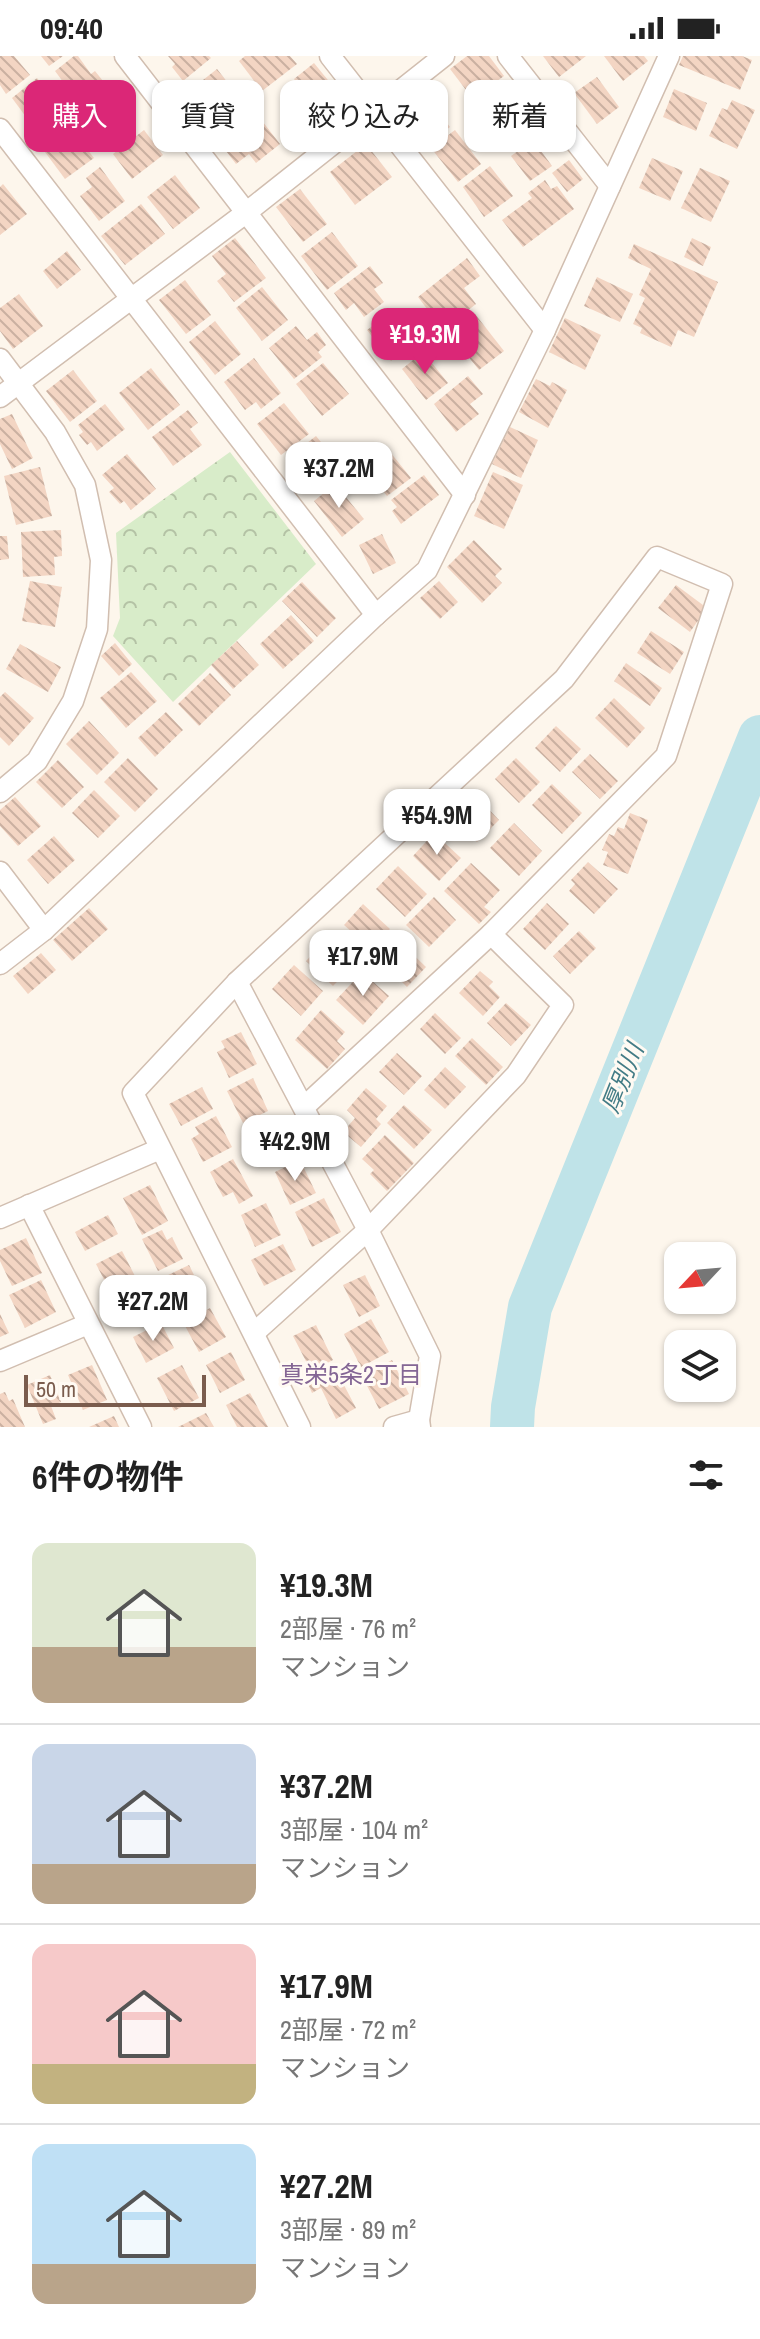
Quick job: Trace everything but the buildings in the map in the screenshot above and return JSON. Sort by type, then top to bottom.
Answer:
[{"type":"street","points":[[125,56],[465,495]]},
{"type":"street","points":[[330,56],[348,80]]},
{"type":"street","points":[[414,80],[444,56]]},
{"type":"street","points":[[508,56],[610,186]]},
{"type":"street","points":[[0,964],[44,930],[427,570],[545,330],[669,56]]},
{"type":"street","points":[[0,129],[376,615]]},
{"type":"street","points":[[0,397],[323,152]]},
{"type":"street","points":[[405,152],[545,330]]},
{"type":"street","points":[[0,359],[55,432],[85,485],[101,560],[97,629],[73,701],[37,761],[0,792]]},
{"type":"street","points":[[300,1427],[133,1093],[237,982],[564,679],[657,557],[722,584],[666,756],[491,934],[304,1107]]},
{"type":"street","points":[[0,872],[44,930]]},
{"type":"street","points":[[254,1333],[368,1230],[516,1075],[563,1005],[491,934]]},
{"type":"street","points":[[237,982],[368,1230],[430,1356],[420,1424],[394,1427]]},
{"type":"street","points":[[0,1218],[160,1149]]},
{"type":"street","points":[[29,1205],[141,1427]]},
{"type":"street","points":[[0,1361],[88,1324]]},
{"type":"green space","points":[[230,452],[316,564],[173,702],[113,636],[120,618],[116,533]]},
{"type":"waterway","name":"厚別川","points":[[512,1427],[530,1307],[760,737]]},
{"type":"district","name":"真栄5条2丁目","points":[[351,1374]]}]
